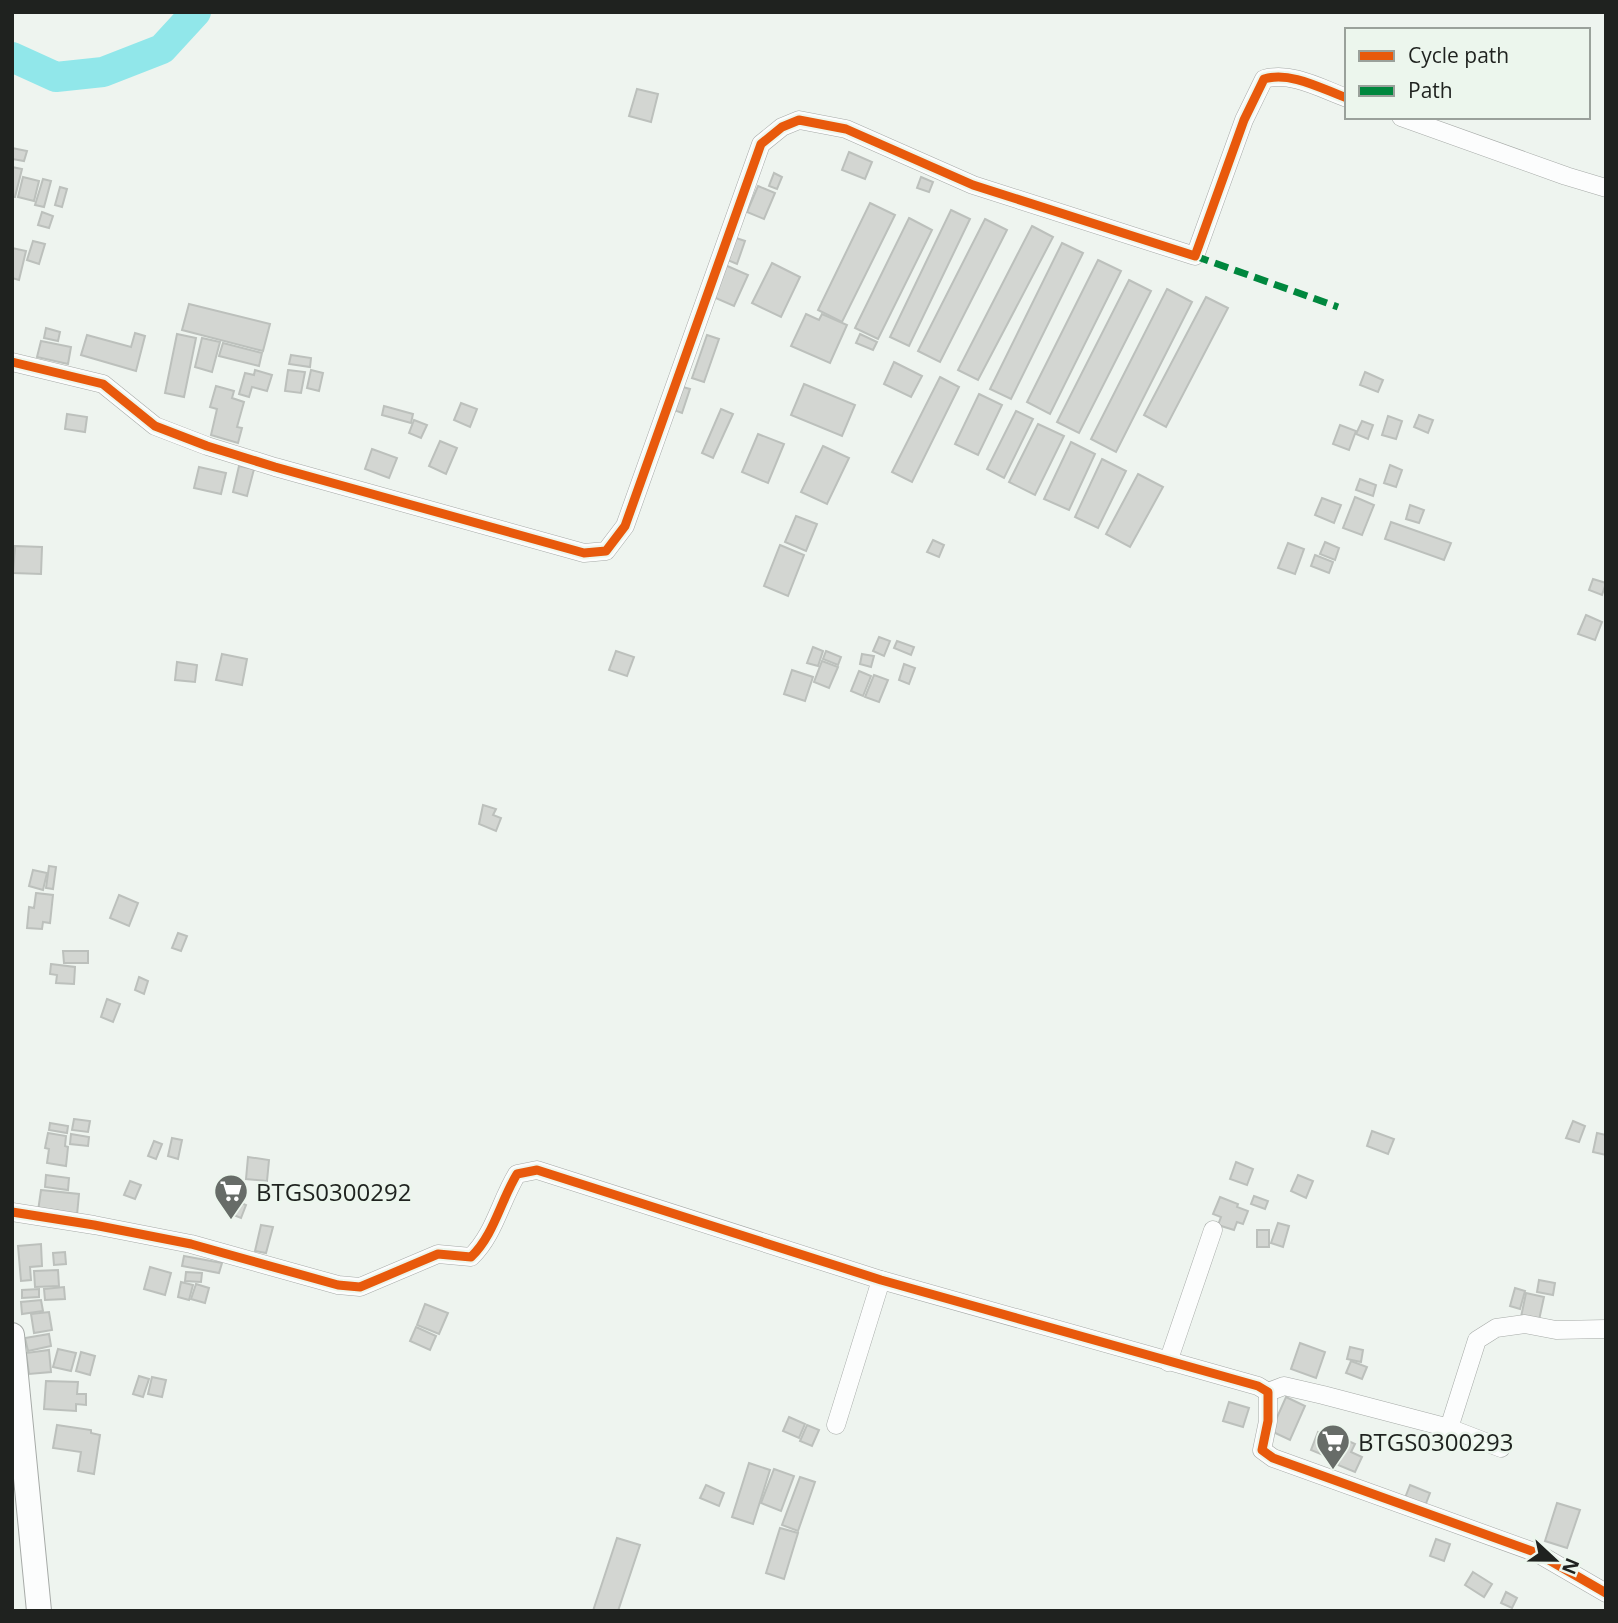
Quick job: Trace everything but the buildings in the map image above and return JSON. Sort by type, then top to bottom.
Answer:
[{"type":"main road","points":[[12,1335],[39,1611]]},
{"type":"street","points":[[12,362],[103,384],[155,426],[219,450],[583,553],[606,551],[625,526],[761,144],[782,127],[799,120],[846,129],[973,185],[1195,256],[1244,120],[1264,79],[1292,78],[1345,97]]},
{"type":"street","points":[[1407,119],[1606,188]]},
{"type":"street","points":[[12,1212],[191,1244],[338,1285],[360,1287],[438,1254],[471,1257],[485,1244],[504,1195],[517,1174],[537,1170],[881,1280],[1268,1392],[1284,1386],[1449,1428],[1501,1448]]},
{"type":"street","points":[[1168,1362],[1213,1230]]},
{"type":"street","points":[[836,1425],[881,1280]]},
{"type":"street","points":[[1449,1428],[1477,1340],[1496,1328],[1525,1324],[1556,1330],[1606,1329]]},
{"type":"street","points":[[1268,1392],[1268,1421],[1262,1450],[1273,1458],[1536,1553],[1606,1592]]},
{"type":"waterway","points":[[12,57],[56,77],[103,72],[162,49],[196,12]]},
{"type":"marked path","points":[[1195,256],[1338,307]]},
{"type":"cycle path","points":[[12,362],[103,384],[155,426],[207,446],[584,553],[606,551],[625,526],[761,144],[782,127],[799,120],[846,129],[973,185],[1195,256],[1244,120],[1264,79],[1296,79],[1345,97]]},
{"type":"cycle path","points":[[12,1212],[191,1244],[338,1285],[360,1287],[438,1254],[471,1257],[486,1239],[517,1174],[537,1170],[881,1280],[1258,1386],[1268,1392],[1268,1421],[1262,1450],[1273,1458],[1537,1553],[1606,1593]]},
{"type":"place","name":"BTGS0300292","points":[[231,1221]]},
{"type":"place","name":"BTGS0300293","points":[[1333,1471]]}]
